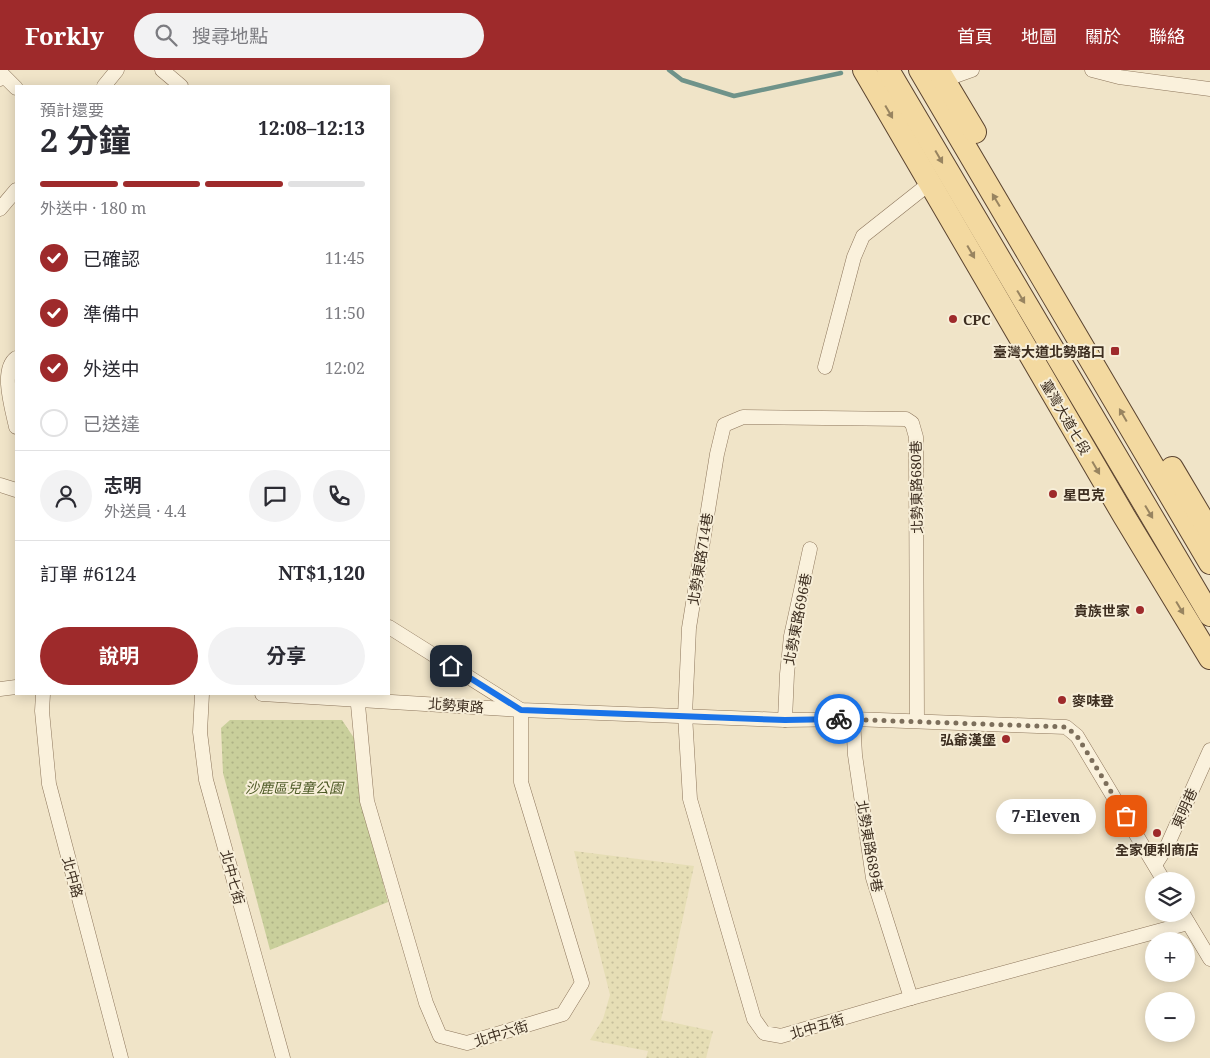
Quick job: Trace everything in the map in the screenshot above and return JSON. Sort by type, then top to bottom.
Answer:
[{"type":"main road","name":"臺灣大道七段","points":[[864,70],[1210,658]]},
{"type":"main road","name":"臺灣大道七段","points":[[888,70],[1210,615]]},
{"type":"main road","points":[[920,70],[1210,563]]},
{"type":"main road","points":[[941,75],[1210,532]]},
{"type":"street","points":[[105,85],[117,70]]},
{"type":"street","points":[[162,70],[181,85]]},
{"type":"street","points":[[941,75],[972,70]]},
{"type":"street","points":[[1092,70],[1119,77],[1210,89]]},
{"type":"street","points":[[0,79],[3,76],[15,87]]},
{"type":"street","points":[[825,367],[854,257],[863,236],[930,183]]},
{"type":"street","points":[[0,209],[15,191]]},
{"type":"street","points":[[15,359],[7,368],[5,379],[15,423]]},
{"type":"street","name":"北勢東路714巷","points":[[686,715],[688,628],[717,454],[724,425],[742,417]]},
{"type":"street","name":"北勢東路680巷","points":[[742,417],[906,419],[912,423],[916,437],[917,721]]},
{"type":"street","points":[[0,485],[15,490]]},
{"type":"street","name":"北勢東路696巷","points":[[785,720],[791,636],[810,549]]},
{"type":"street","points":[[390,628],[521,710]]},
{"type":"street","points":[[0,689],[15,687]]},
{"type":"street","name":"北中路","points":[[43,695],[42,711],[49,784],[122,1058]]},
{"type":"street","name":"北中七街","points":[[202,695],[200,732],[206,780],[283,1058]]},
{"type":"street","name":"北勢東路","points":[[310,695],[357,696],[521,710],[785,720],[853,719],[1066,727],[1077,736],[1159,872]]},
{"type":"street","name":"北中六街","points":[[357,696],[367,801],[426,1003],[440,1036],[467,1044],[563,1014],[582,983],[521,782],[521,710]]},
{"type":"street","name":"北中五街","points":[[686,715],[690,799],[754,1019],[764,1033],[781,1036],[1171,922]]},
{"type":"street","name":"北勢東路689巷","points":[[853,719],[855,755],[874,878],[911,998]]},
{"type":"street","name":"東明巷","points":[[1155,865],[1168,846],[1210,750]]},
{"type":"street","points":[[1187,922],[1210,959]]},
{"type":"shaded area","points":[[574,851],[694,866],[661,1020],[713,1031],[706,1058],[646,1058],[648,1051],[590,1040],[603,1019],[610,995]]},
{"type":"green space","name":"沙鹿區兒童公園","points":[[230,720],[342,720],[354,738],[362,802],[388,902],[270,950],[223,773],[221,728]]},
{"type":"waterway","points":[[669,70],[682,80],[734,96],[841,73]]},
{"type":"way so far","points":[[839,719],[1066,727],[1077,736],[1126,816]]},
{"type":"place","name":"CPC","points":[[953,319]]},
{"type":"place","name":"臺灣大道北勢路口","points":[[1115,351]]},
{"type":"place","name":"星巴克","points":[[1053,494]]},
{"type":"place","name":"貴族世家","points":[[1140,610]]},
{"type":"place","name":"麥味登","points":[[1062,700]]},
{"type":"place","name":"弘爺漢堡","points":[[1006,739]]},
{"type":"place","name":"7-Eleven","points":[[1126,816]]},
{"type":"place","name":"全家便利商店","points":[[1157,833]]},
{"type":"route","points":[[451,666],[521,710],[785,720],[839,719]]}]
